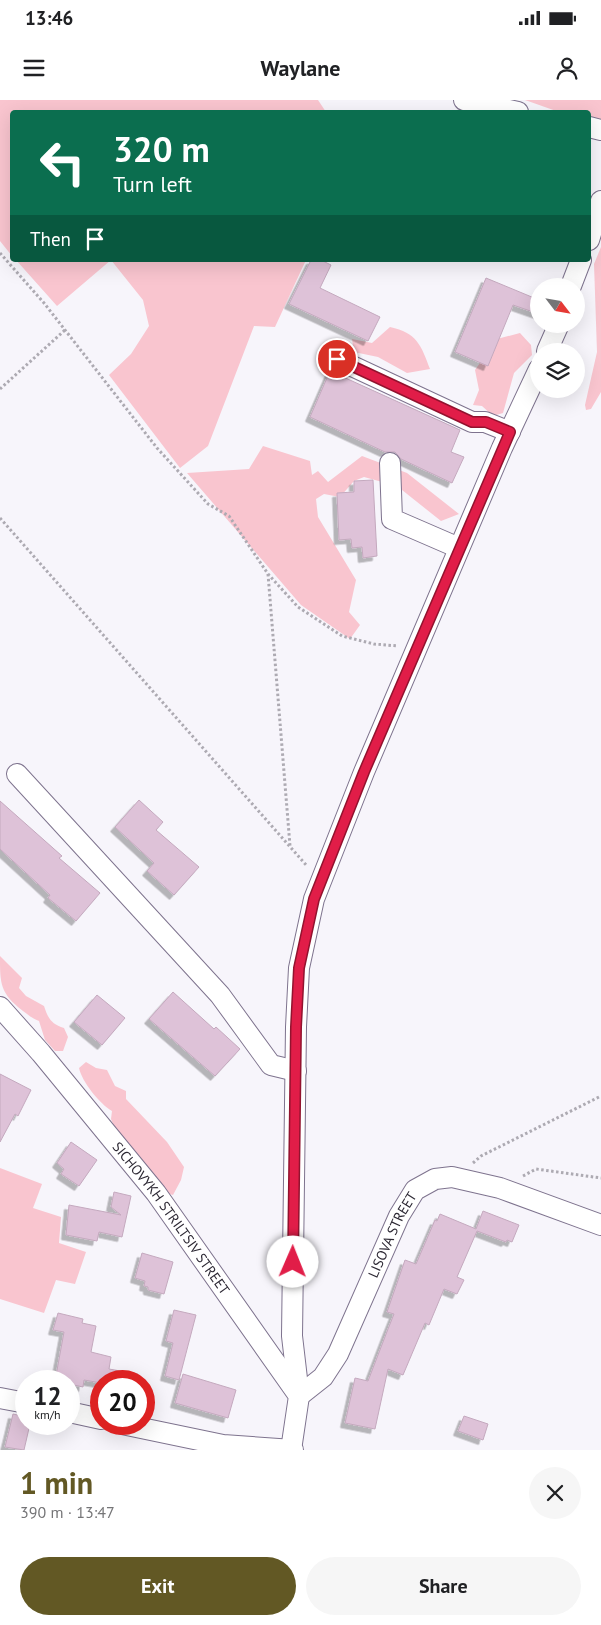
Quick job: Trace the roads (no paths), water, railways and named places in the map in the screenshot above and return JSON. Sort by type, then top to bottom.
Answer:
[{"type":"street","points":[[464,100],[509,110]]},
{"type":"street","points":[[591,234],[601,201]]},
{"type":"street","points":[[574,278],[580,262]]},
{"type":"street","points":[[337,359],[472,422],[486,422],[510,432]]},
{"type":"street","points":[[155,1431],[223,1445],[292,1450],[299,1396],[292,1336],[299,968],[314,899],[364,772],[530,388]]},
{"type":"street","points":[[390,463],[392,519],[460,548]]},
{"type":"street","points":[[17,774],[220,995],[271,1065],[296,1071]]},
{"type":"street","name":"SICHOVYKH STRILTSIV STREET","points":[[0,1007],[41,1053],[156,1193],[299,1396]]},
{"type":"street","name":"LISOVA STREET","points":[[299,1396],[323,1377],[338,1354],[399,1216],[415,1190],[435,1179],[456,1178],[500,1188],[601,1226]]},
{"type":"street","points":[[0,1398],[15,1401]]}]
